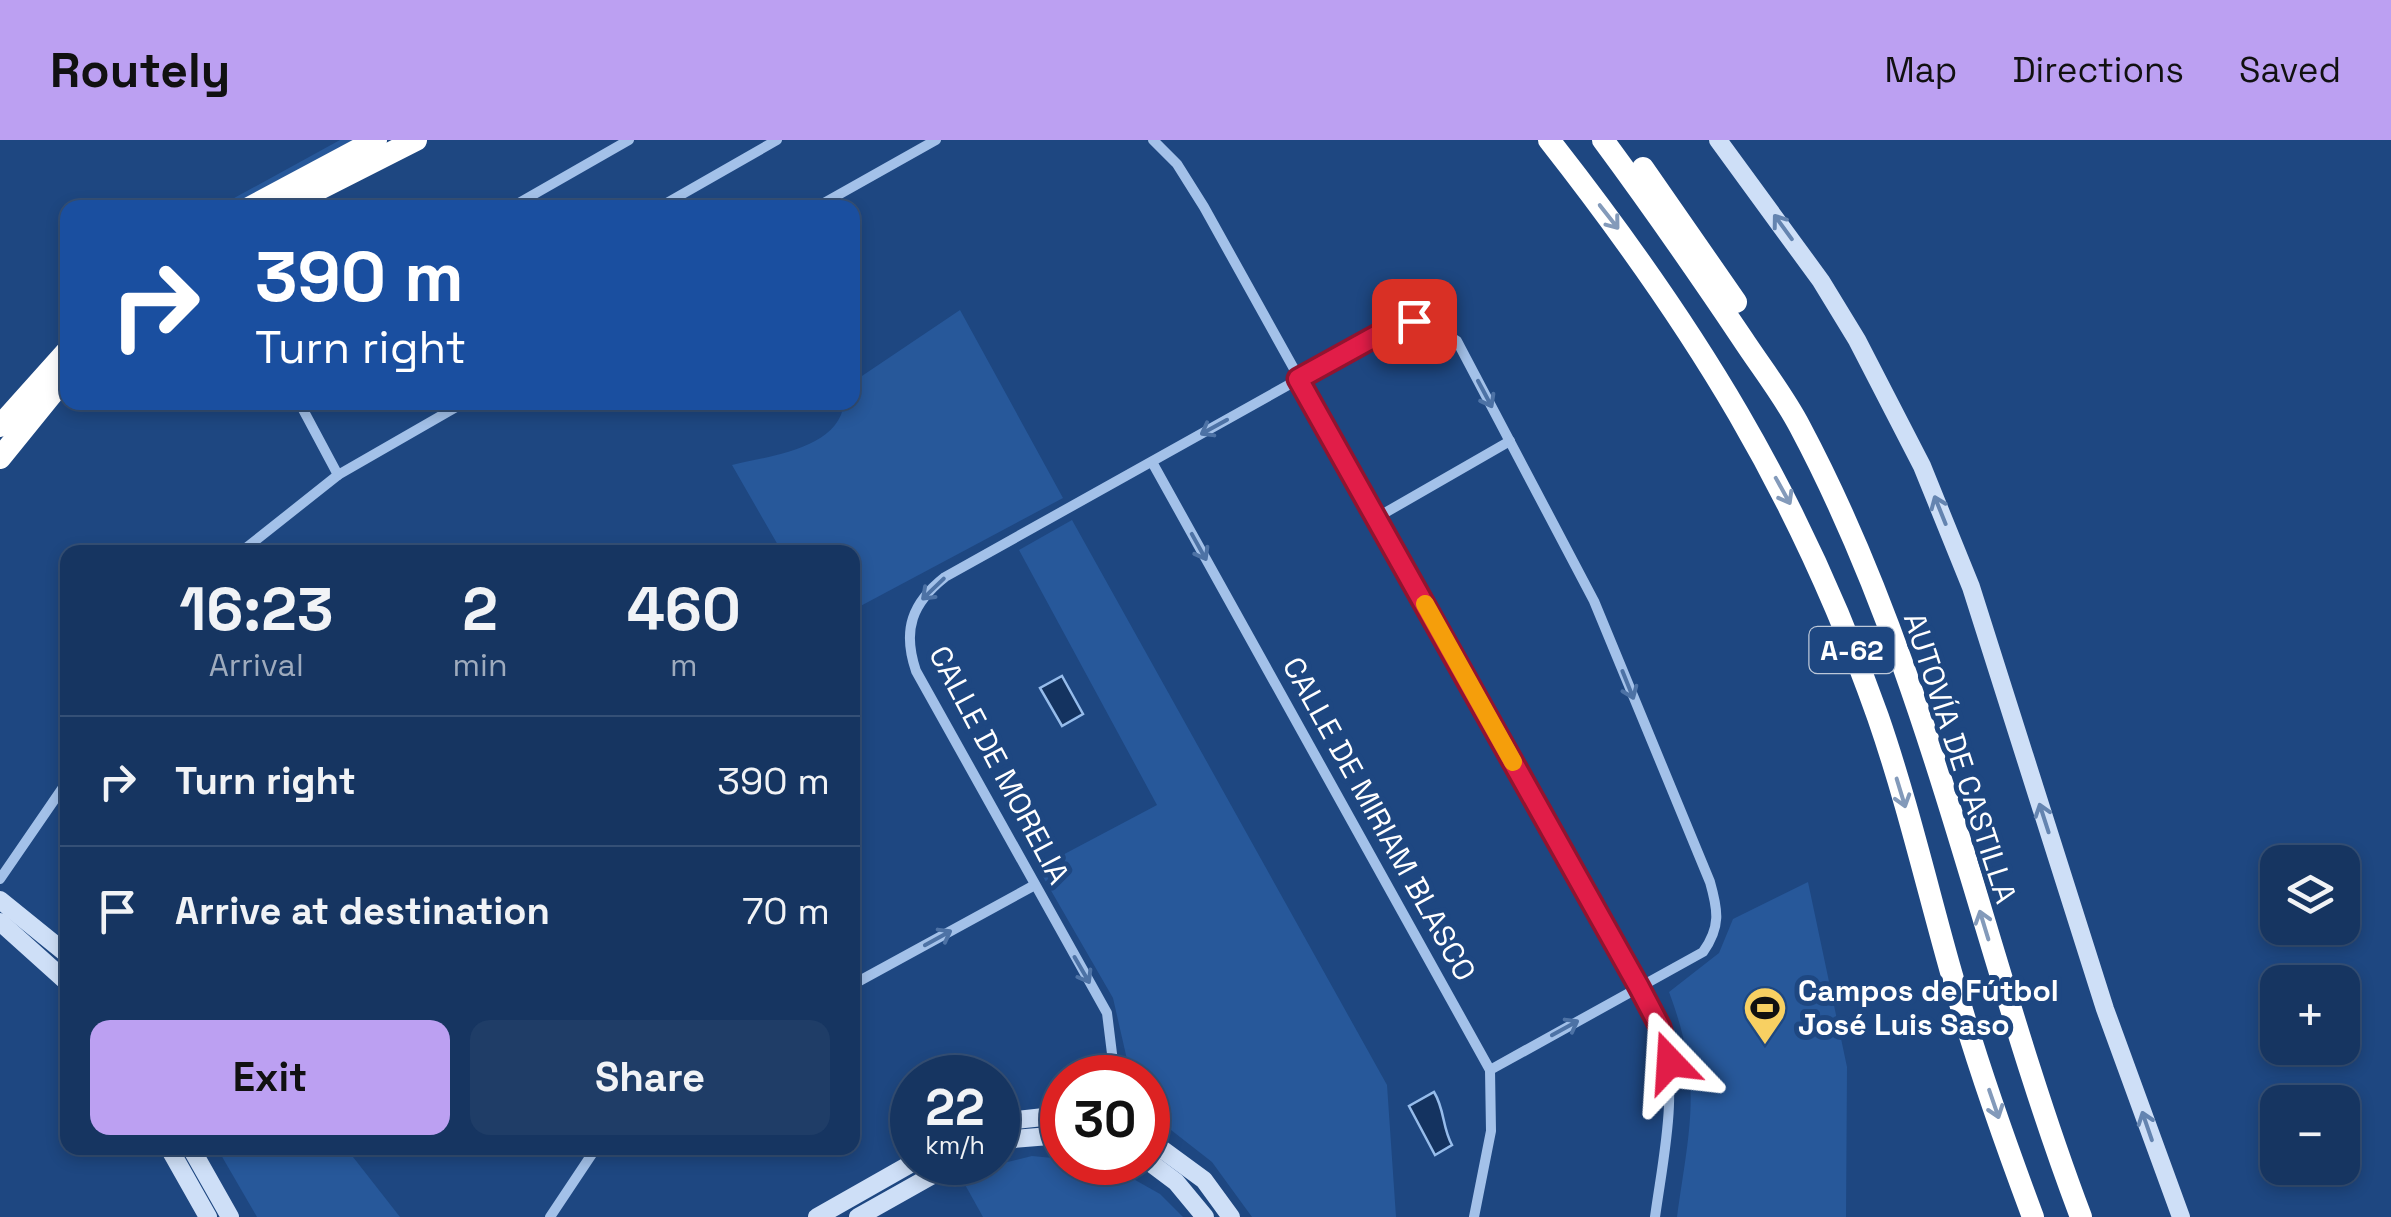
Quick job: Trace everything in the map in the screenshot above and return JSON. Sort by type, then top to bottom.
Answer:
[{"type":"highway","points":[[264,200],[376,140]]},
{"type":"highway","points":[[298,200],[416,140]]},
{"type":"highway","name":"A-62","points":[[1549,140],[1636,251],[1722,380],[1794,509],[1879,721],[1958,994],[2034,1217]]},
{"type":"highway","name":"AUTOVÍA DE CASTILLA","points":[[1603,140],[1670,231],[1799,425],[1836,504],[1921,717],[2054,1146],[2081,1217]]},
{"type":"highway","points":[[1622,140],[1687,225],[1758,336],[1799,425]]},
{"type":"highway","points":[[0,426],[60,359]]},
{"type":"highway","points":[[0,458],[60,384]]},
{"type":"highway","points":[[2054,1146],[2078,1181],[2092,1217]]},
{"type":"street","points":[[524,200],[630,140]]},
{"type":"street","points":[[672,200],[777,140]]},
{"type":"street","points":[[829,200],[936,140]]},
{"type":"street","points":[[1154,140],[1177,164],[1204,208],[1660,1027],[1670,1062],[1668,1121],[1655,1217]]},
{"type":"street","points":[[1718,140],[1820,281],[1857,340],[1922,466],[1972,587],[2105,1009],[2181,1217]]},
{"type":"street","name":"CALLE DE MORELIA","points":[[1112,1055],[1107,1013],[916,671],[908,635],[910,619],[926,592],[945,577],[1394,326],[1414,321],[1432,325],[1457,341],[1594,600],[1719,914],[1714,938],[1703,952],[1490,1070]]},
{"type":"street","points":[[306,410],[338,475]]},
{"type":"street","points":[[250,545],[338,475],[451,410]]},
{"type":"street","points":[[1376,518],[1510,440]]},
{"type":"street","name":"CALLE DE MIRIAM BLASCO","points":[[1152,462],[1490,1070],[1490,1131],[1474,1217]]},
{"type":"street","points":[[0,879],[60,792]]},
{"type":"street","points":[[860,981],[1033,886]]},
{"type":"street","points":[[0,900],[60,949]]},
{"type":"street","points":[[0,922],[60,977]]},
{"type":"street","points":[[173,1155],[208,1217]]},
{"type":"street","points":[[195,1155],[230,1217]]},
{"type":"street","points":[[550,1217],[591,1155]]},
{"type":"street","points":[[1170,1155],[1204,1180],[1231,1217]]},
{"type":"street","points":[[1170,1178],[1205,1217]]},
{"type":"street","points":[[861,1211],[890,1184]]},
{"type":"street","points":[[817,1217],[861,1211],[911,1185]]},
{"type":"shaded area","points":[[340,140],[359,140],[246,200],[231,200]]},
{"type":"shaded area","points":[[960,310],[1063,498],[860,606],[860,545],[778,545],[732,465],[800,448],[830,431],[842,410],[860,410],[860,377]]},
{"type":"shaded area","points":[[1072,520],[1387,1085],[1396,1217],[1252,1217],[1212,1162],[1170,1129],[1170,1055],[1126,1055],[1113,998],[1038,868],[1157,805],[1019,550]]},
{"type":"shaded area","points":[[1062,676],[1083,714],[1062,726],[1040,688]]},
{"type":"shaded area","name":"Campos de Fútbol José Luis Saso","points":[[1808,882],[1847,1067],[1846,1217],[1677,1217],[1691,1104],[1686,1052],[1669,992],[1719,953],[1733,919]]},
{"type":"shaded area","points":[[1434,1092],[1452,1145],[1435,1155],[1409,1106]]},
{"type":"shaded area","points":[[221,1155],[351,1155],[400,1217],[257,1217]]},
{"type":"shaded area","points":[[1040,1157],[1040,1185],[1144,1185],[1160,1194],[1183,1217],[983,1217],[965,1185],[1020,1185],[1020,1159]]},
{"type":"slow traffic","points":[[1425,604],[1513,762]]},
{"type":"place","name":"Campos de Fútbol José Luis Saso","points":[[1765,1046]]},
{"type":"route","points":[[1414,321],[1394,326],[1298,379],[1639,987],[1660,1027],[1670,1062]]}]
